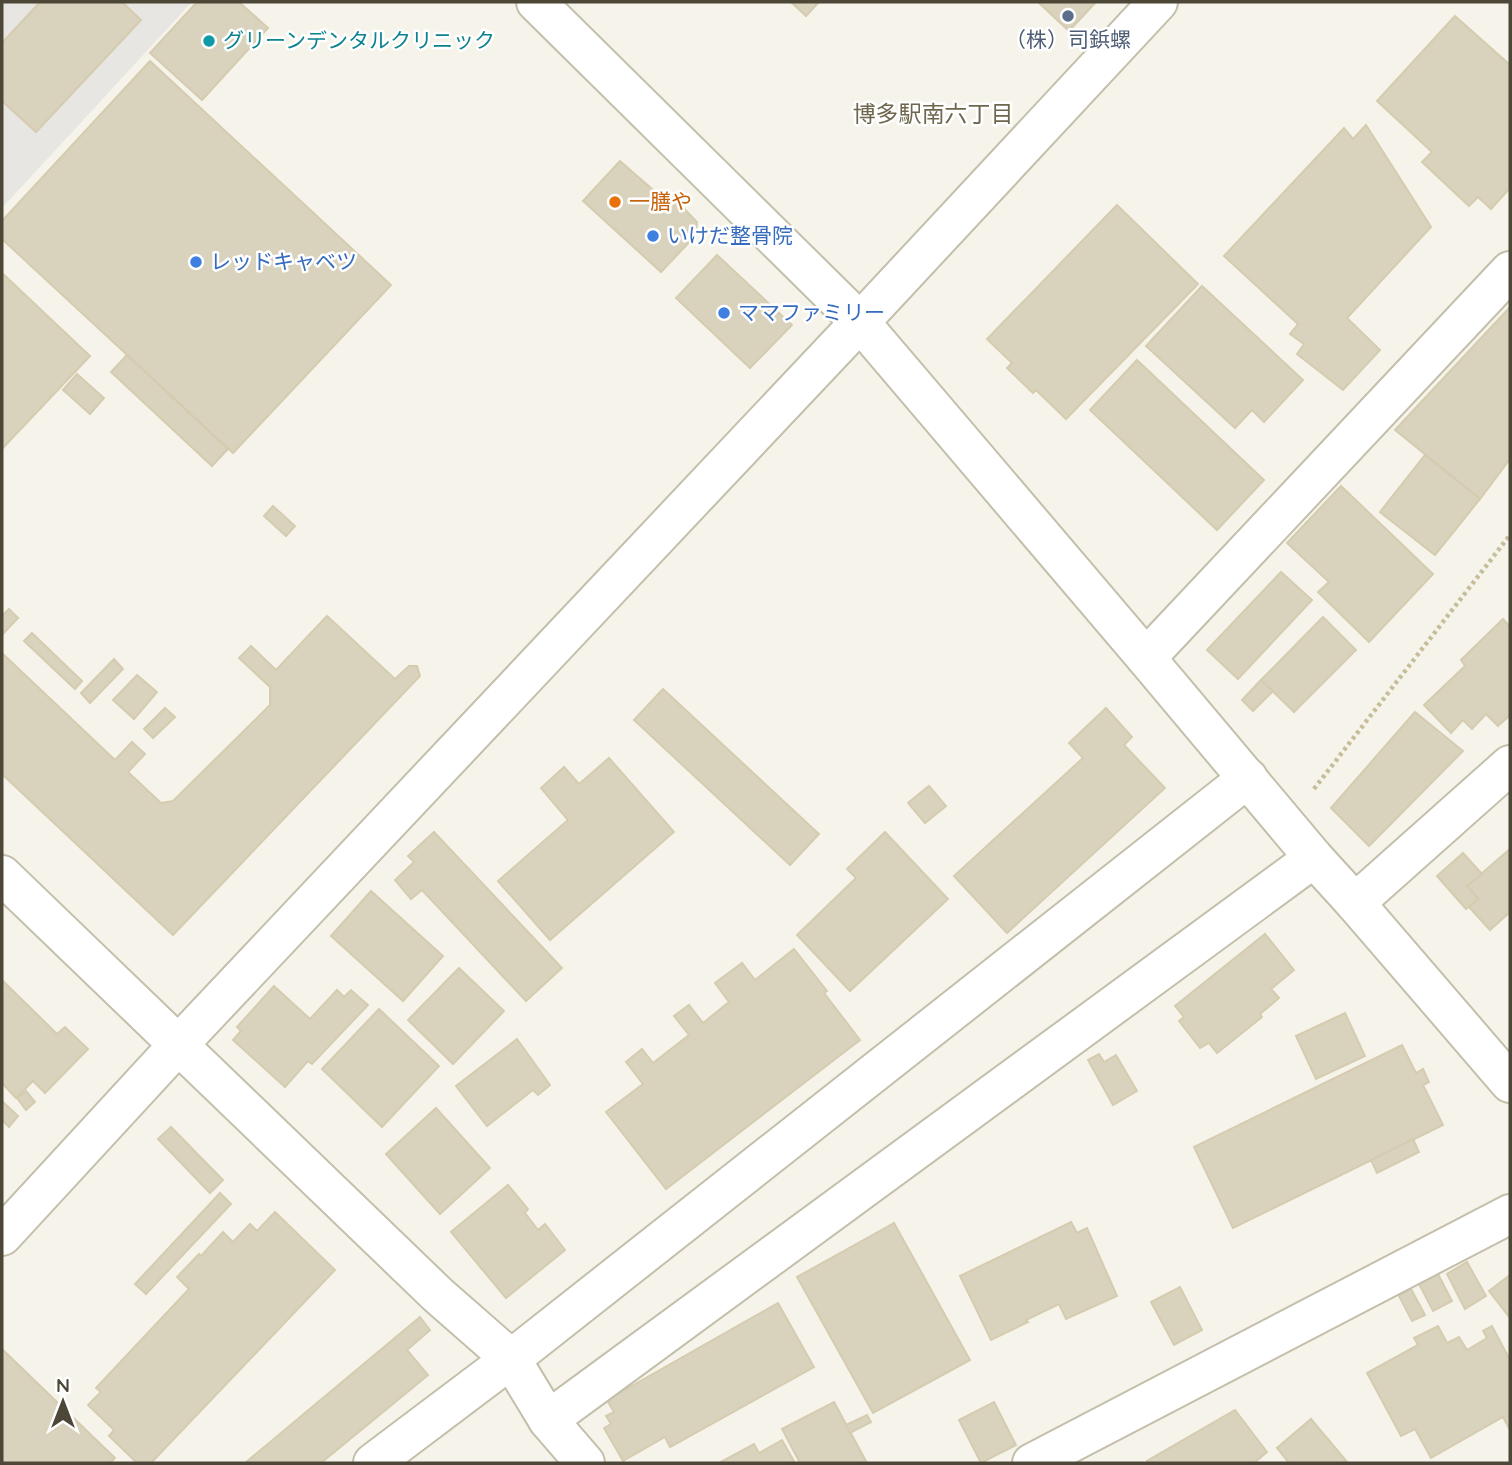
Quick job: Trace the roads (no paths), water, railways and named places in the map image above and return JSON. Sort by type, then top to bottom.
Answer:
[{"type":"street","points":[[2,1236],[1158,2]]},
{"type":"street","points":[[541,3],[860,323],[1314,858],[1510,1083]]},
{"type":"street","points":[[1146,658],[1510,271]]},
{"type":"street","points":[[1355,902],[1510,765]]},
{"type":"street","points":[[373,1463],[510,1359],[1248,778]]},
{"type":"street","points":[[548,1420],[1314,858]]},
{"type":"street","points":[[2,875],[438,1295],[510,1359],[548,1420],[585,1463]]},
{"type":"street","points":[[1032,1463],[1510,1214]]},
{"type":"place","name":"（株）司鋲螺","points":[[1068,16]]},
{"type":"place","name":"グリーンデンタルクリニック","points":[[209,41]]},
{"type":"place","name":"一膳や","points":[[615,202]]},
{"type":"place","name":"いけだ整骨院","points":[[653,236]]},
{"type":"place","name":"レッドキャベツ","points":[[196,262]]},
{"type":"place","name":"ママファミリー","points":[[724,313]]},
{"type":"district","name":"博多駅南六丁目","points":[[933,114]]}]
